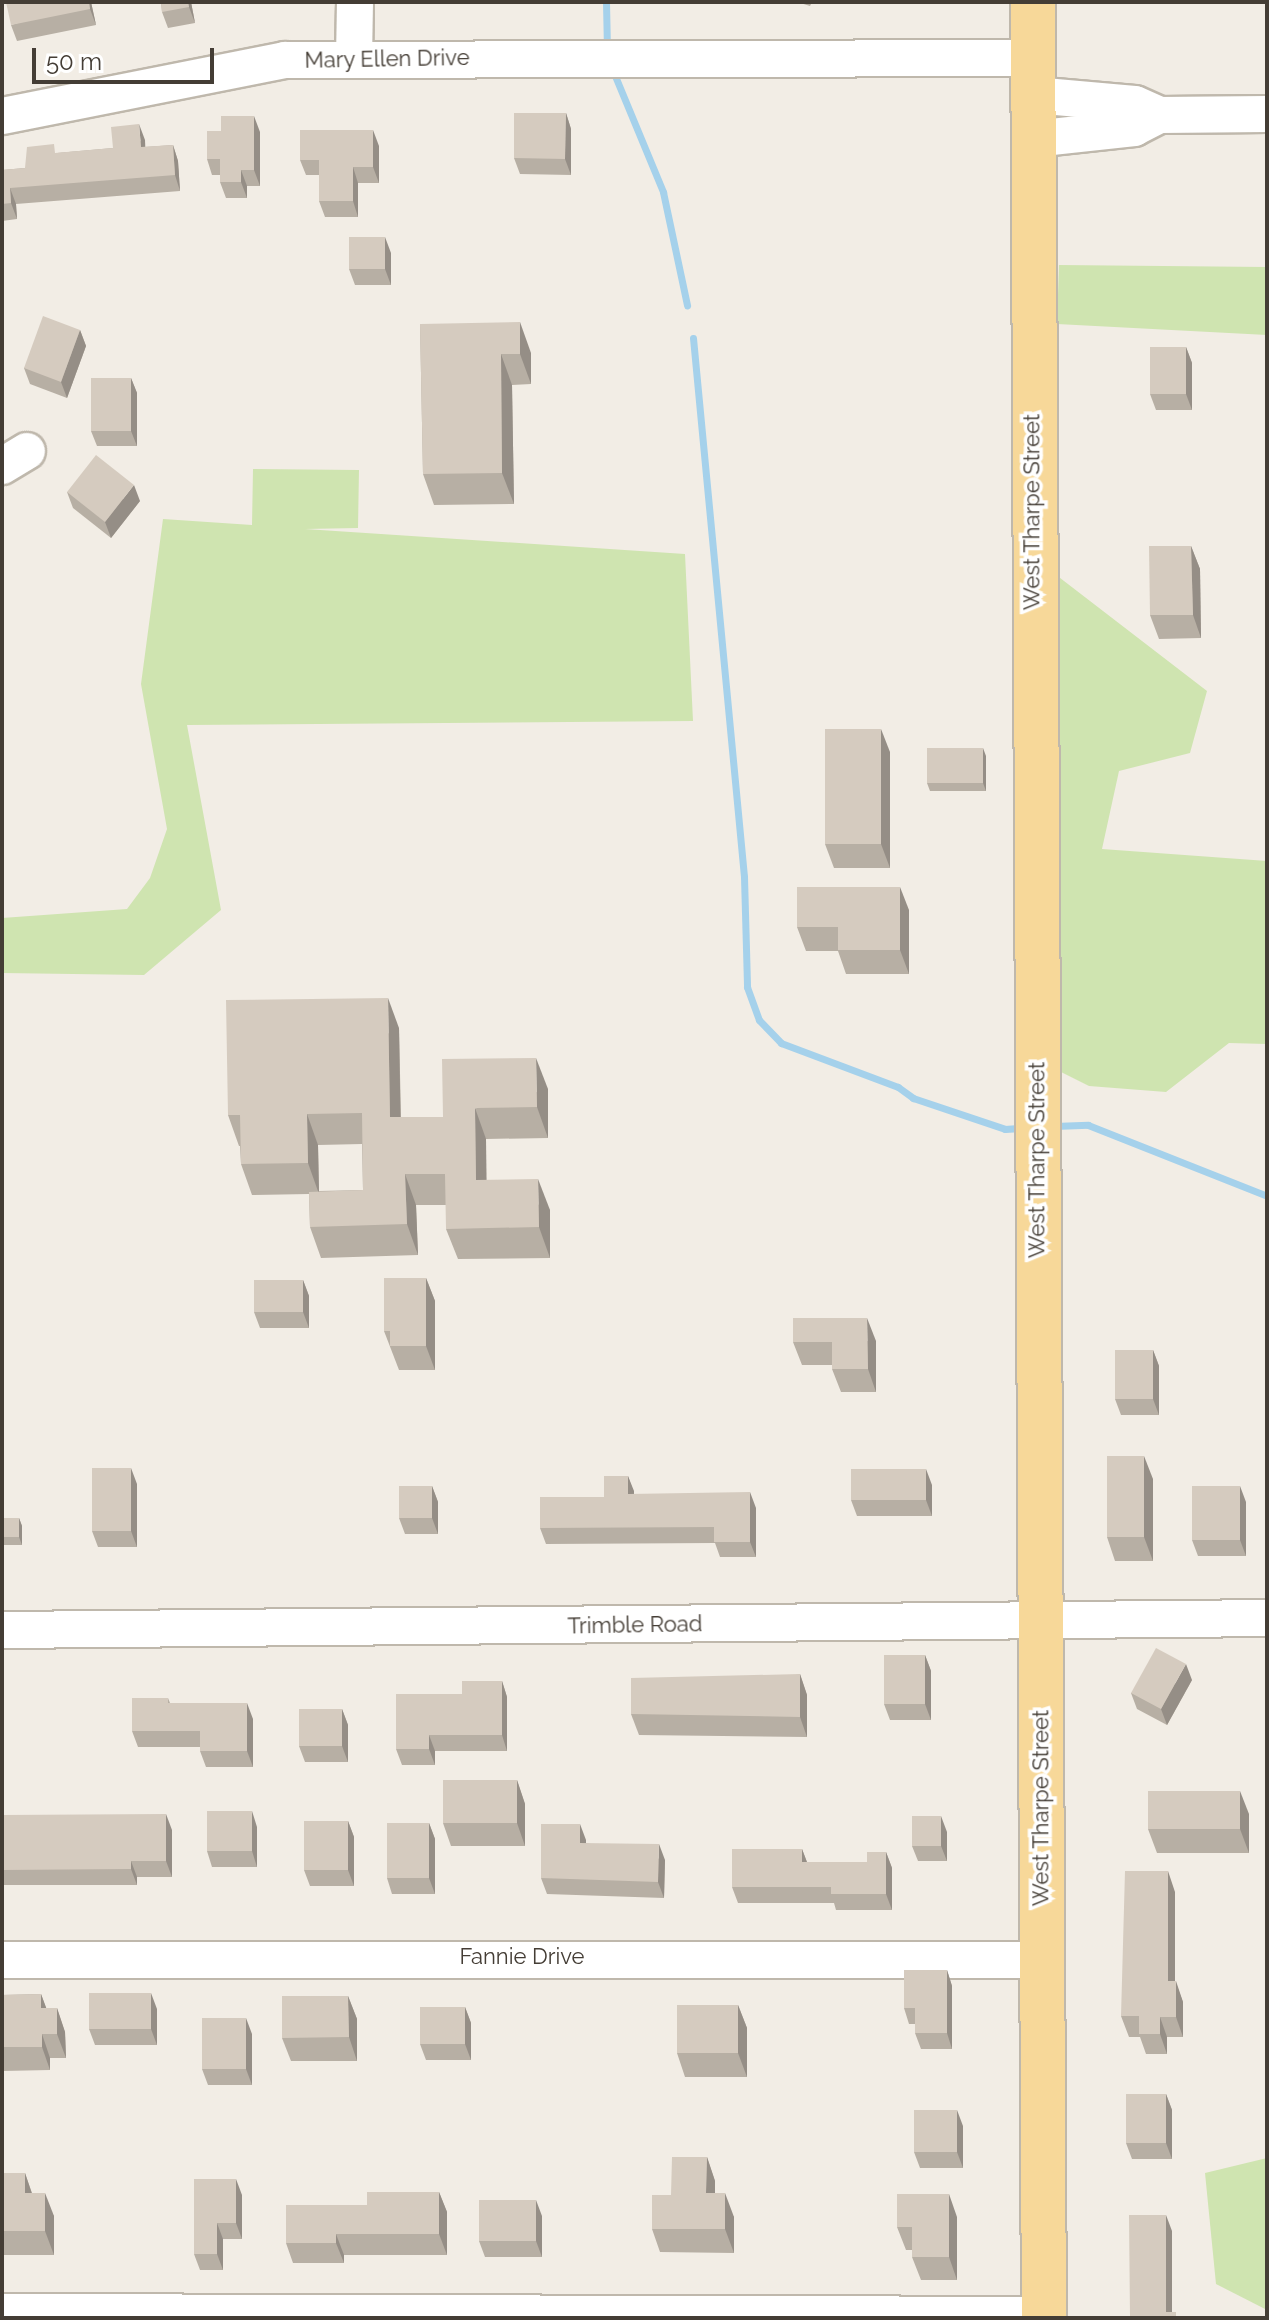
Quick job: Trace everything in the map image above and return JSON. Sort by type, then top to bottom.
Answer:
[{"type":"main road","name":"West Tharpe Street","points":[[1033,2],[1044,2316]]},
{"type":"street","points":[[354,59],[355,2]]},
{"type":"street","name":"Mary Ellen Drive","points":[[2,116],[52,110],[244,65],[354,59],[624,56],[1032,77]]},
{"type":"street","points":[[1032,77],[1135,104],[1160,115],[1267,114]]},
{"type":"street","points":[[1033,139],[1134,128],[1160,115]]},
{"type":"street","name":"Trimble Road","points":[[2,1630],[1267,1618]]},
{"type":"street","name":"Fannie Drive","points":[[2,1960],[1042,1960]]},
{"type":"street","points":[[2,2312],[1044,2316]]},
{"type":"green space","points":[[1059,265],[1267,267],[1267,335],[1057,324]]},
{"type":"green space","points":[[253,469],[359,470],[358,528],[305,529],[685,554],[693,721],[187,725],[221,910],[144,975],[2,973],[2,918],[127,909],[150,878],[167,829],[141,684],[163,519],[252,525]]},
{"type":"green space","points":[[1051,571],[1207,691],[1190,753],[1119,771],[1102,849],[1267,861],[1267,1044],[1229,1043],[1166,1092],[1089,1086],[1053,1068]]},
{"type":"green space","points":[[1267,2158],[1267,2310],[1216,2284],[1205,2173]]},
{"type":"building","points":[[6,2],[89,2],[90,9],[11,25]]},
{"type":"building","points":[[161,2],[188,2],[189,7],[162,12]]},
{"type":"building","points":[[514,113],[566,113],[565,159],[514,158]]},
{"type":"building","points":[[221,116],[254,116],[254,170],[241,170],[241,182],[220,182],[220,159],[207,159],[207,131],[221,131]]},
{"type":"building","points":[[139,124],[141,147],[173,145],[175,175],[10,188],[11,203],[2,204],[2,170],[25,168],[27,147],[54,144],[55,153],[113,148],[111,127]]},
{"type":"building","points":[[300,130],[373,130],[373,167],[353,167],[353,201],[319,201],[319,160],[300,160]]},
{"type":"building","points":[[349,237],[385,237],[385,269],[349,269]]},
{"type":"building","points":[[43,316],[80,330],[61,382],[24,368]]},
{"type":"building","points":[[520,322],[520,354],[501,354],[502,473],[423,474],[420,324]]},
{"type":"building","points":[[1150,347],[1186,347],[1186,394],[1150,394]]},
{"type":"building","points":[[91,378],[131,378],[131,431],[91,431]]},
{"type":"building","points":[[96,455],[134,485],[105,522],[67,492]]},
{"type":"building","points":[[1149,546],[1191,546],[1193,615],[1150,615]]},
{"type":"building","points":[[825,729],[881,729],[881,844],[825,844]]},
{"type":"building","points":[[927,748],[983,748],[983,783],[927,783]]},
{"type":"building","points":[[797,887],[900,887],[900,950],[838,950],[838,927],[797,927]]},
{"type":"building","points":[[388,998],[390,1117],[443,1117],[442,1059],[536,1058],[537,1107],[475,1108],[476,1180],[538,1179],[539,1227],[446,1229],[445,1174],[405,1174],[407,1224],[310,1227],[309,1192],[363,1190],[362,1113],[307,1114],[308,1163],[241,1164],[240,1115],[228,1115],[226,1000]]},
{"type":"building","points":[[384,1278],[426,1278],[426,1346],[390,1346],[390,1331],[384,1331]]},
{"type":"building","points":[[254,1280],[303,1280],[303,1312],[254,1312]]},
{"type":"building","points":[[793,1318],[867,1318],[868,1369],[832,1369],[832,1342],[793,1342]]},
{"type":"building","points":[[1115,1350],[1153,1350],[1153,1399],[1115,1399]]},
{"type":"building","points":[[1107,1456],[1144,1456],[1144,1537],[1107,1537]]},
{"type":"building","points":[[92,1468],[131,1468],[131,1531],[92,1531]]},
{"type":"building","points":[[851,1469],[926,1469],[926,1500],[851,1500]]},
{"type":"building","points":[[604,1476],[628,1476],[628,1494],[750,1492],[750,1542],[714,1542],[714,1527],[540,1528],[540,1497],[604,1497]]},
{"type":"building","points":[[399,1486],[432,1486],[432,1518],[399,1518]]},
{"type":"building","points":[[1192,1486],[1240,1486],[1240,1540],[1192,1540]]},
{"type":"building","points":[[2,1518],[19,1518],[19,1537],[2,1537]]},
{"type":"building","points":[[1156,1648],[1186,1664],[1161,1709],[1131,1693]]},
{"type":"building","points":[[884,1655],[925,1655],[925,1704],[884,1704]]},
{"type":"building","points":[[800,1674],[800,1717],[631,1714],[631,1678]]},
{"type":"building","points":[[462,1681],[502,1681],[502,1735],[429,1735],[429,1749],[396,1749],[396,1694],[462,1694]]},
{"type":"building","points":[[132,1698],[168,1698],[168,1703],[247,1703],[247,1751],[200,1751],[200,1731],[132,1731]]},
{"type":"building","points":[[299,1709],[342,1709],[342,1746],[299,1746]]},
{"type":"building","points":[[443,1780],[517,1780],[517,1823],[443,1823]]},
{"type":"building","points":[[1148,1791],[1240,1791],[1240,1829],[1148,1829]]},
{"type":"building","points":[[207,1811],[252,1811],[252,1851],[207,1851]]},
{"type":"building","points":[[166,1814],[166,1861],[131,1861],[131,1869],[2,1870],[2,1815]]},
{"type":"building","points":[[912,1816],[941,1816],[941,1846],[912,1846]]},
{"type":"building","points":[[304,1821],[348,1821],[348,1870],[304,1870]]},
{"type":"building","points":[[387,1823],[429,1823],[429,1878],[387,1878]]},
{"type":"building","points":[[541,1824],[580,1824],[580,1843],[659,1844],[658,1882],[541,1878]]},
{"type":"building","points":[[732,1849],[802,1849],[802,1862],[867,1862],[867,1852],[886,1852],[886,1894],[831,1894],[831,1887],[732,1887]]},
{"type":"building","points":[[1125,1871],[1168,1871],[1168,1981],[1176,1981],[1176,2017],[1160,2017],[1160,2034],[1139,2034],[1139,2016],[1121,2016]]},
{"type":"building","points":[[904,1970],[947,1970],[947,2033],[915,2033],[915,2008],[904,2008]]},
{"type":"building","points":[[89,1993],[151,1993],[151,2029],[89,2029]]},
{"type":"building","points":[[41,1994],[41,2008],[57,2008],[57,2034],[42,2034],[42,2047],[2,2047],[2,1995]]},
{"type":"building","points":[[282,1996],[348,1996],[349,2037],[282,2038]]},
{"type":"building","points":[[677,2005],[738,2005],[738,2053],[677,2053]]},
{"type":"building","points":[[420,2007],[465,2007],[465,2044],[420,2044]]},
{"type":"building","points":[[202,2018],[246,2018],[246,2069],[202,2069]]},
{"type":"building","points":[[1126,2094],[1166,2094],[1166,2143],[1126,2143]]},
{"type":"building","points":[[914,2110],[957,2110],[957,2152],[914,2152]]},
{"type":"building","points":[[672,2157],[707,2157],[706,2193],[725,2193],[725,2229],[652,2229],[652,2195],[671,2195]]},
{"type":"building","points":[[2,2173],[25,2173],[25,2193],[45,2193],[45,2231],[2,2231]]},
{"type":"building","points":[[194,2179],[236,2179],[236,2223],[217,2223],[217,2254],[194,2254]]},
{"type":"building","points":[[367,2192],[439,2192],[439,2234],[336,2234],[336,2243],[286,2243],[286,2205],[367,2205]]},
{"type":"building","points":[[897,2194],[949,2194],[949,2257],[912,2257],[912,2227],[897,2227]]},
{"type":"building","points":[[479,2200],[536,2200],[536,2241],[479,2241]]},
{"type":"building","points":[[1129,2215],[1166,2215],[1166,2312],[1176,2312],[1176,2318],[1130,2318]]},
{"type":"waterway","points":[[606,2],[607,48]]},
{"type":"waterway","points":[[613,71],[663,192],[687,305]]},
{"type":"waterway","points":[[693,338],[744,877],[747,987],[759,1020],[781,1043],[898,1087],[913,1098],[1005,1129],[1019,1128]]},
{"type":"waterway","points":[[1054,1126],[1088,1125],[1267,1196]]}]
